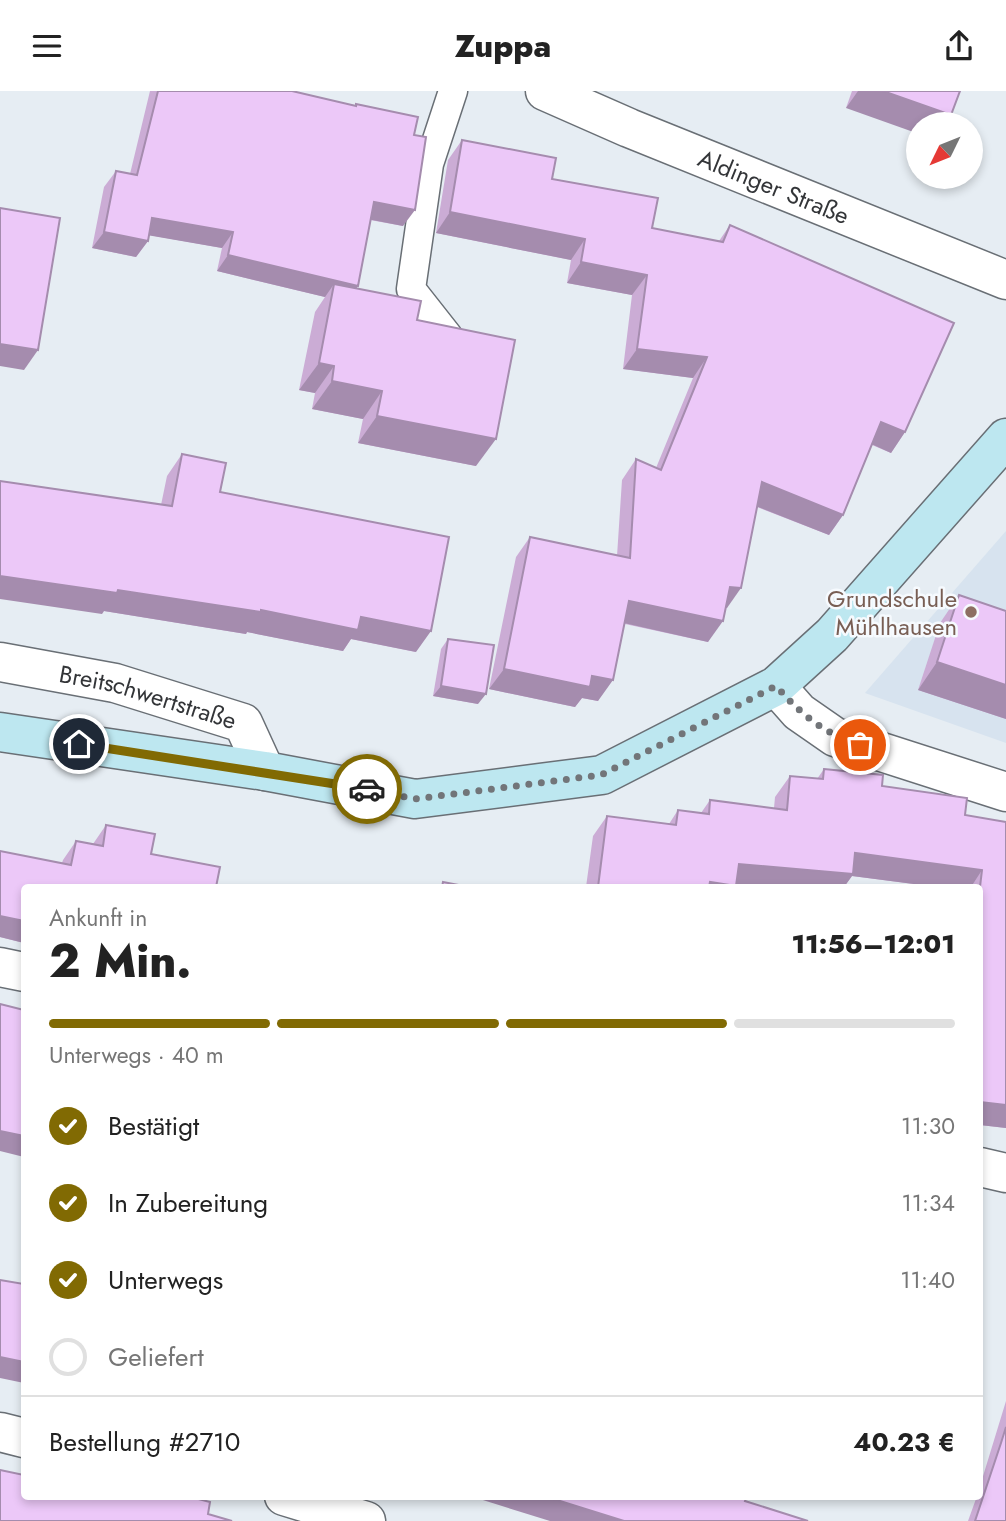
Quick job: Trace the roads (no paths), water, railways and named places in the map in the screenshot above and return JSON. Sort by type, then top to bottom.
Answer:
[{"type":"street","name":"Aldinger Straße","points":[[545,91],[629,128],[1006,280]]},
{"type":"street","points":[[0,732],[265,771],[415,799],[601,775],[776,686],[832,635],[1006,438]]},
{"type":"street","name":"Breitschwertstraße","points":[[0,662],[115,683],[243,723],[265,771]]},
{"type":"street","points":[[776,686],[799,712],[835,737],[1006,792]]},
{"type":"street","points":[[0,967],[21,971]]},
{"type":"street","points":[[983,1168],[1006,1173]]},
{"type":"street","points":[[0,1433],[21,1437]]},
{"type":"street","points":[[297,1500],[366,1521]]},
{"type":"lane","points":[[448,336],[411,289],[429,164],[453,91]]},
{"type":"place","name":"Grundschule Mühlhausen","points":[[971,612]]}]
